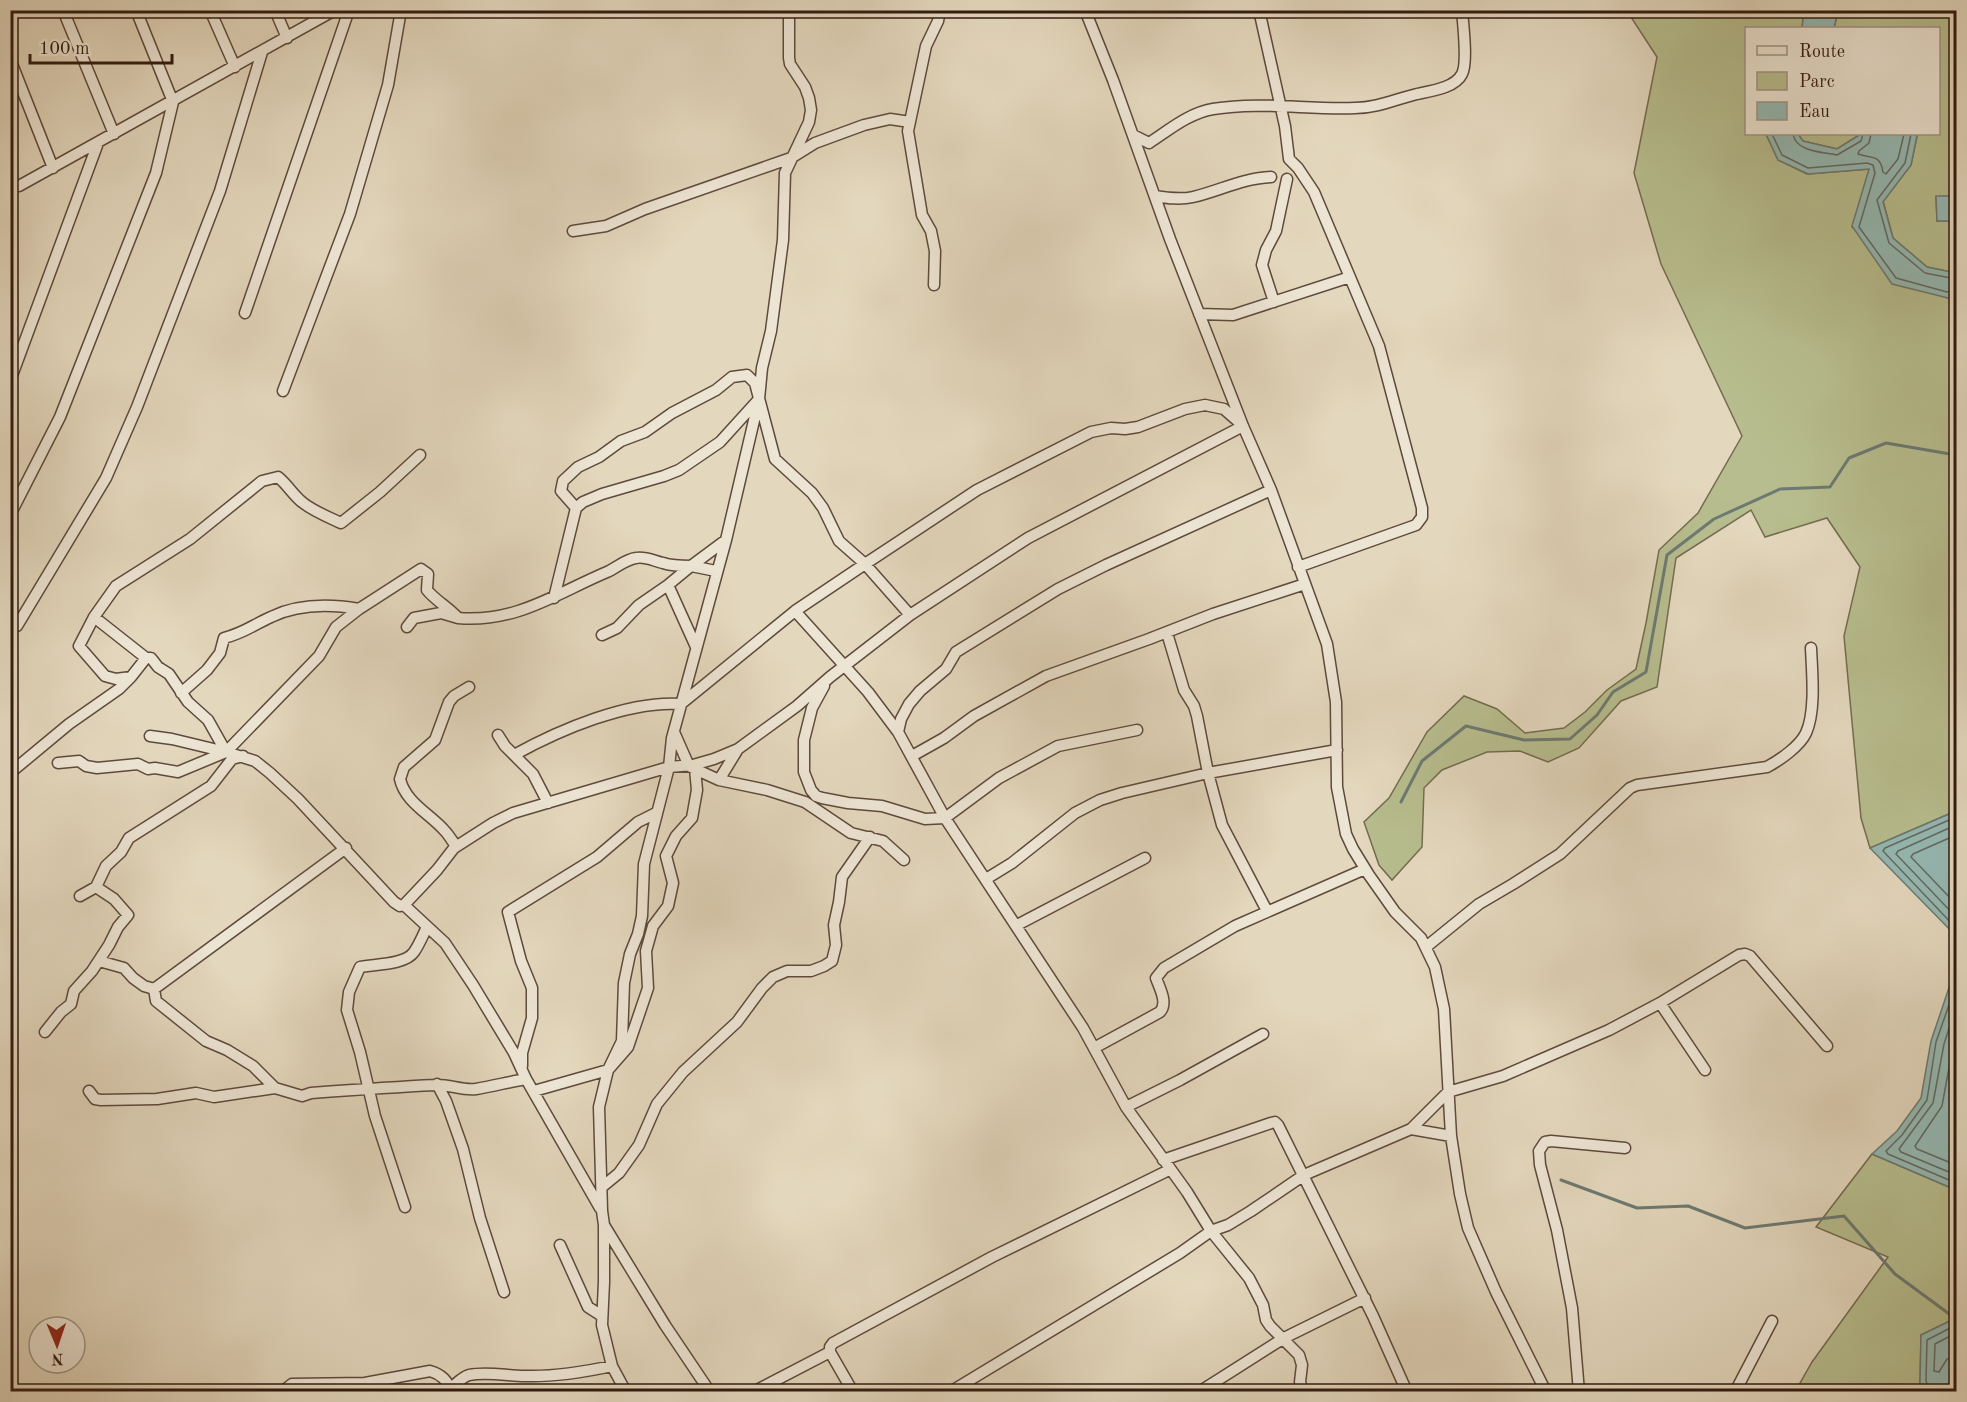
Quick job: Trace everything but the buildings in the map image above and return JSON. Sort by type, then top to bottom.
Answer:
[{"type":"street","points":[[63,10],[114,134]]},
{"type":"street","points":[[10,515],[60,417],[156,173],[173,102],[136,10]]},
{"type":"street","points":[[210,10],[235,67]]},
{"type":"street","points":[[275,10],[287,38]]},
{"type":"street","points":[[10,186],[19,186],[53,168],[335,10]]},
{"type":"street","points":[[244,313],[349,10]]},
{"type":"street","points":[[283,391],[350,214],[388,85],[401,10]]},
{"type":"street","points":[[616,1392],[614,1371],[602,1325],[604,1225],[599,1107],[608,1070],[622,1041],[624,983],[642,916],[644,864],[669,767],[674,732],[726,540],[759,399],[783,240],[786,173],[809,122],[811,110],[809,98],[805,87],[790,64],[789,10]]},
{"type":"street","points":[[934,285],[935,250],[931,231],[922,215],[908,131],[926,46],[938,21],[940,10]]},
{"type":"street","points":[[1085,10],[1199,314],[1271,490],[1327,644],[1333,673],[1337,721],[1336,788],[1340,811],[1353,849],[1384,898],[1420,938],[1435,967],[1444,1009],[1451,1136],[1468,1228],[1496,1292],[1546,1392]]},
{"type":"street","points":[[1259,10],[1286,126],[1289,159],[1314,192],[1379,346],[1422,508],[1422,517],[1416,525],[1298,567]]},
{"type":"street","points":[[1132,135],[1149,143],[1195,114],[1206,111],[1246,105],[1354,109],[1381,106],[1407,96],[1445,87],[1457,80],[1463,73],[1465,35],[1462,10]]},
{"type":"street","points":[[16,626],[106,478],[137,407],[220,191],[262,52]]},
{"type":"street","points":[[10,59],[53,168]]},
{"type":"street","points":[[573,231],[606,226],[645,209],[792,158],[814,143],[864,125],[890,119],[910,122]]},
{"type":"street","points":[[10,381],[98,143]]},
{"type":"street","points":[[1155,196],[1175,199],[1192,198],[1257,178],[1271,177]]},
{"type":"street","points":[[1274,302],[1262,265],[1266,250],[1276,231],[1287,179]]},
{"type":"street","points":[[1199,314],[1229,316],[1350,277]]},
{"type":"street","points":[[576,508],[561,490],[563,481],[578,467],[599,457],[621,441],[645,432],[672,413],[716,390],[732,377],[747,375],[755,383],[775,459],[812,493],[823,508],[839,541],[865,564],[910,615]]},
{"type":"street","points":[[554,598],[576,508],[583,502],[602,494],[679,470],[720,442],[759,399]]},
{"type":"street","points":[[514,755],[555,734],[611,714],[662,702],[681,704],[795,611],[865,564],[977,490],[1091,432],[1111,428],[1138,427],[1185,409],[1205,405],[1224,409],[1243,426]]},
{"type":"street","points":[[692,768],[738,749],[910,615],[1050,525],[1243,426]]},
{"type":"street","points":[[131,677],[116,679],[105,676],[80,646],[94,617],[117,586],[190,539],[262,481],[278,477],[288,485],[299,501],[341,523],[380,492],[420,455]]},
{"type":"street","points":[[898,732],[909,704],[920,691],[946,669],[956,652],[1068,584],[1271,490]]},
{"type":"street","points":[[602,635],[617,628],[639,605],[726,540]]},
{"type":"street","points":[[407,627],[414,618],[441,613],[458,618],[497,618],[554,598],[638,557],[716,572]]},
{"type":"street","points":[[58,763],[79,760],[86,766],[97,768],[138,765],[148,769],[178,771],[226,752],[319,656],[336,627],[359,609],[421,569],[428,574],[427,590],[436,601],[458,618]]},
{"type":"street","points":[[912,756],[944,738],[974,716],[1046,676],[1167,633],[1213,614],[1305,584]]},
{"type":"street","points":[[668,585],[696,647]]},
{"type":"street","points":[[182,693],[207,670],[220,653],[224,638],[242,634],[272,616],[302,608],[336,605],[359,609]]},
{"type":"street","points":[[795,611],[879,705],[898,732],[945,818],[1017,925],[1094,1048],[1126,1107],[1187,1192],[1211,1231],[1249,1278],[1263,1305],[1266,1320],[1270,1326],[1299,1355],[1302,1392]]},
{"type":"street","points":[[94,617],[146,658],[151,658],[158,667],[169,674],[182,693],[208,720],[226,752]]},
{"type":"street","points":[[1167,633],[1184,690],[1197,716],[1208,773],[1227,837],[1267,911]]},
{"type":"street","points":[[1426,947],[1479,903],[1514,884],[1560,854],[1630,788],[1637,785],[1767,767],[1774,764],[1803,739],[1807,731],[1811,701],[1811,648]]},
{"type":"street","points":[[10,773],[90,708],[119,689],[146,658]]},
{"type":"street","points":[[830,677],[812,708],[804,740],[804,772],[816,796],[848,803],[882,806],[926,819],[945,818],[994,781],[1044,752],[1069,742],[1137,730]]},
{"type":"street","points":[[456,846],[443,829],[405,791],[400,779],[404,767],[435,740],[449,702],[469,687]]},
{"type":"street","points":[[534,1091],[608,1070],[628,1047],[648,988],[646,951],[653,926],[668,906],[673,883],[666,856],[676,836],[692,818],[697,790],[692,768],[674,732]]},
{"type":"street","points":[[498,735],[532,774],[548,803]]},
{"type":"street","points":[[150,736],[244,756],[270,772],[346,848],[394,902],[400,906],[404,905],[448,948],[514,1053],[602,1211]]},
{"type":"street","points":[[719,780],[738,749]]},
{"type":"street","points":[[986,879],[1012,863],[1086,806],[1122,793],[1208,773],[1337,750]]},
{"type":"street","points":[[80,896],[96,888],[106,866],[121,852],[129,837],[211,786],[232,759],[244,756]]},
{"type":"street","points":[[404,905],[456,846],[511,814],[669,767],[692,768],[719,780],[767,790],[805,802],[852,833],[883,841],[904,860]]},
{"type":"street","points":[[524,1074],[522,1053],[532,1018],[532,988],[521,961],[508,912],[597,857],[638,822],[656,813]]},
{"type":"street","points":[[602,1186],[619,1173],[639,1145],[657,1104],[683,1072],[736,1022],[773,977],[787,971],[811,970],[825,966],[832,961],[837,945],[834,925],[842,877],[870,837]]},
{"type":"street","points":[[154,989],[346,848]]},
{"type":"street","points":[[1017,925],[1145,858]]},
{"type":"street","points":[[1094,1048],[1160,1012],[1164,1003],[1156,978],[1164,968],[1235,926],[1365,869]]},
{"type":"street","points":[[45,1032],[61,1012],[71,1004],[74,991],[99,961],[118,927],[128,915],[114,898],[96,888]]},
{"type":"street","points":[[414,895],[418,918]]},
{"type":"street","points":[[405,1207],[368,1089],[347,1010],[349,992],[360,967],[393,963],[412,955],[427,927]]},
{"type":"street","points":[[951,1392],[1180,1253],[1211,1231],[1228,1225],[1251,1211],[1304,1175],[1411,1129],[1448,1092],[1503,1076],[1600,1034],[1660,1003],[1739,955],[1750,956],[1827,1046]]},
{"type":"street","points":[[99,961],[124,968],[144,986],[154,989]]},
{"type":"street","points":[[154,989],[156,1001],[206,1041],[227,1050],[253,1066],[275,1088]]},
{"type":"street","points":[[1660,1003],[1705,1070]]},
{"type":"street","points":[[1126,1107],[1263,1034]]},
{"type":"street","points":[[89,1091],[95,1099],[102,1100],[157,1099],[196,1093],[214,1097],[275,1088],[302,1096],[311,1093],[437,1084],[467,1089],[524,1074]]},
{"type":"street","points":[[437,1084],[446,1101],[463,1149],[480,1218],[504,1292]]},
{"type":"street","points":[[853,1392],[830,1352],[832,1343],[1166,1165],[1275,1122],[1365,1298],[1407,1392]]},
{"type":"street","points":[[1411,1129],[1451,1136]]},
{"type":"street","points":[[1579,1392],[1572,1308],[1557,1230],[1540,1165],[1539,1151],[1545,1142],[1551,1141],[1625,1148]]},
{"type":"street","points":[[604,1225],[665,1325],[710,1392]]},
{"type":"street","points":[[560,1245],[588,1307],[602,1316]]},
{"type":"street","points":[[1199,1392],[1284,1338],[1365,1298]]},
{"type":"street","points":[[1735,1392],[1772,1321]]},
{"type":"street","points":[[753,1392],[830,1352]]},
{"type":"street","points":[[282,1392],[292,1384],[365,1383],[430,1371],[439,1374],[451,1390],[468,1375],[524,1376],[614,1371]]},
{"type":"street","points":[[614,1371],[626,1392]]},
{"type":"green space","points":[[1627,11],[1804,11],[1802,27],[1745,27],[1745,135],[1766,135],[1778,160],[1807,174],[1870,169],[1852,227],[1947,298],[1956,296],[1956,811],[1870,848],[1861,818],[1844,636],[1860,567],[1827,518],[1765,537],[1751,510],[1676,558],[1657,687],[1621,701],[1579,748],[1548,762],[1520,751],[1487,752],[1442,770],[1424,788],[1422,847],[1392,880],[1379,865],[1364,822],[1389,798],[1427,732],[1464,696],[1497,709],[1525,733],[1564,728],[1585,712],[1607,690],[1636,669],[1659,550],[1698,513],[1742,436],[1661,264],[1634,173],[1657,57]]},
{"type":"green space","points":[[1838,11],[1956,11],[1956,196],[1936,197],[1937,221],[1956,221],[1956,273],[1927,267],[1893,238],[1883,201],[1911,165],[1916,135],[1940,135],[1940,27],[1834,27]]},
{"type":"green space","points":[[1799,135],[1859,135],[1837,149],[1803,141]]},
{"type":"green space","points":[[1872,1154],[1956,1190],[1956,1318],[1921,1335],[1920,1383],[1925,1391],[1795,1392],[1812,1362],[1888,1257],[1816,1227]]},
{"type":"water","points":[[1804,11],[1838,11],[1834,27],[1802,27]]},
{"type":"water","points":[[1766,135],[1799,135],[1803,141],[1837,149],[1859,135],[1917,136],[1911,165],[1883,202],[1893,238],[1927,267],[1956,273],[1956,296],[1948,298],[1892,284],[1852,226],[1869,169],[1808,174],[1778,160]]},
{"type":"water","points":[[1936,196],[1956,196],[1956,221],[1937,221]]},
{"type":"water","points":[[1956,811],[1956,936],[1870,848]]},
{"type":"water","points":[[1956,967],[1956,1190],[1872,1154],[1897,1131],[1921,1098],[1931,1041]]},
{"type":"water","points":[[1956,1318],[1956,1365],[1947,1387],[1950,1391],[1925,1391],[1920,1383],[1921,1335]]},
{"type":"waterway","points":[[1401,802],[1422,761],[1466,726],[1524,740],[1570,739],[1597,715],[1613,692],[1646,672],[1667,555],[1714,519],[1780,489],[1830,487],[1849,458],[1886,443],[1956,455]]},
{"type":"waterway","points":[[1561,1180],[1637,1208],[1688,1206],[1745,1228],[1844,1216],[1895,1274],[1956,1319]]}]
